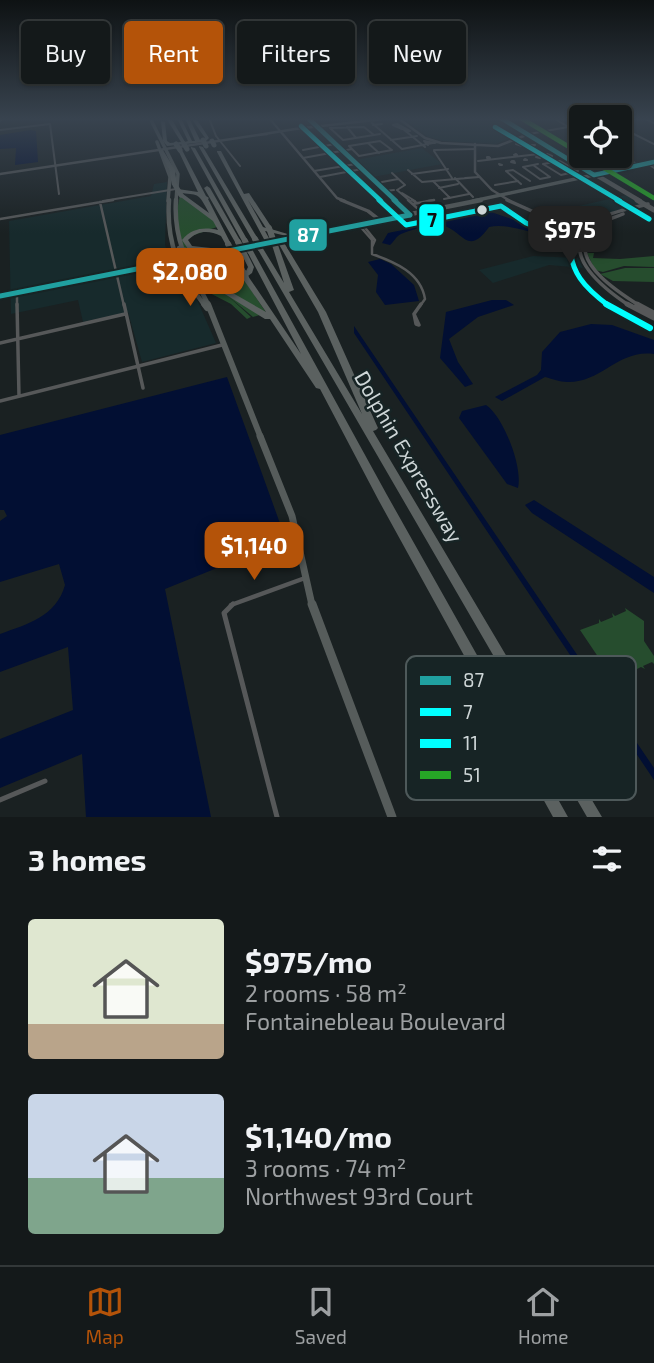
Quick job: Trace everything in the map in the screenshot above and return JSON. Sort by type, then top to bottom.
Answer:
[{"type":"highway","points":[[166,156],[176,189],[218,223]]},
{"type":"highway","points":[[183,156],[245,276],[286,336],[357,451]]},
{"type":"highway","points":[[194,156],[219,207],[241,242]]},
{"type":"highway","points":[[195,156],[221,198],[241,242]]},
{"type":"highway","name":"Dolphin Expressway","points":[[209,156],[255,239],[276,242],[296,309],[501,656]]},
{"type":"highway","points":[[212,156],[276,242],[322,312],[381,452]]},
{"type":"highway","points":[[221,156],[232,181]]},
{"type":"highway","points":[[222,156],[276,242],[296,309]]},
{"type":"highway","points":[[218,165],[230,197]]},
{"type":"highway","points":[[176,189],[192,186],[195,180]]},
{"type":"highway","points":[[195,180],[219,207]]},
{"type":"highway","points":[[176,189],[198,193],[208,201]]},
{"type":"highway","points":[[211,250],[192,248],[185,240],[191,234],[202,230],[224,236]]},
{"type":"highway","name":"Dolphin Expressway","points":[[241,242],[471,656]]},
{"type":"highway","points":[[231,249],[212,264],[213,272],[221,278],[234,279],[249,273],[251,267],[246,251]]},
{"type":"highway","points":[[194,255],[207,261],[209,277],[215,286],[261,311],[286,336]]},
{"type":"highway","name":"Dolphin Expressway","points":[[552,800],[561,817]]},
{"type":"highway","name":"Dolphin Expressway","points":[[585,800],[595,817]]},
{"type":"main road","points":[[564,156],[651,206]]},
{"type":"main road","points":[[566,156],[595,174]]},
{"type":"main road","points":[[0,295],[194,255],[276,242],[639,165],[653,165]]},
{"type":"main road","points":[[176,189],[174,218],[179,258]]},
{"type":"main road","points":[[176,189],[167,218],[168,236],[206,300],[292,516],[304,578],[392,817]]},
{"type":"main road","points":[[167,218],[174,218]]},
{"type":"main road","points":[[179,248],[194,255],[211,250],[276,242]]},
{"type":"street","points":[[53,156],[59,194]]},
{"type":"street","points":[[0,176],[124,156]]},
{"type":"street","points":[[232,156],[240,166]]},
{"type":"street","points":[[303,158],[314,156]]},
{"type":"street","points":[[348,156],[408,214]]},
{"type":"street","points":[[439,156],[453,178],[474,199]]},
{"type":"street","points":[[477,156],[482,178],[525,209],[589,234]]},
{"type":"street","points":[[503,156],[511,162]]},
{"type":"street","points":[[477,161],[497,162],[518,156]]},
{"type":"street","points":[[519,156],[526,159]]},
{"type":"street","points":[[303,158],[340,200],[366,210],[380,220]]},
{"type":"street","points":[[490,158],[497,162]]},
{"type":"street","points":[[569,165],[560,160],[543,164],[561,175],[578,171],[574,168]]},
{"type":"street","points":[[632,161],[639,165]]},
{"type":"street","points":[[551,162],[562,169],[569,168]]},
{"type":"street","points":[[314,171],[356,164]]},
{"type":"street","points":[[533,165],[550,177],[541,179],[523,167],[533,165],[538,164]]},
{"type":"street","points":[[320,177],[362,169]]},
{"type":"street","points":[[412,174],[448,169]]},
{"type":"street","points":[[495,186],[530,181],[513,169],[506,170],[518,182]]},
{"type":"street","points":[[408,170],[422,182],[482,178],[504,194]]},
{"type":"street","points":[[518,182],[555,172]]},
{"type":"street","points":[[392,173],[405,186],[397,191]]},
{"type":"street","points":[[382,182],[398,179]]},
{"type":"street","points":[[433,181],[450,198]]},
{"type":"street","points":[[439,188],[458,184]]},
{"type":"street","points":[[0,220],[176,189]]},
{"type":"street","points":[[384,191],[397,191],[417,203]]},
{"type":"street","points":[[397,191],[417,208]]},
{"type":"street","points":[[444,199],[469,194]]},
{"type":"street","points":[[413,204],[434,200]]},
{"type":"street","points":[[100,204],[143,388]]},
{"type":"street","points":[[651,206],[598,219],[582,233],[579,249],[581,260],[615,297],[654,316]]},
{"type":"street","points":[[594,274],[587,256],[589,234],[604,221],[651,206]]},
{"type":"street","points":[[598,219],[604,221]]},
{"type":"street","points":[[359,224],[375,240],[372,254],[394,260],[424,289],[425,299],[414,314],[417,324]]},
{"type":"street","points":[[579,249],[587,256]]},
{"type":"street","points":[[581,260],[587,256]]},
{"type":"street","points":[[17,291],[19,397]]},
{"type":"street","points":[[0,343],[125,314]]},
{"type":"street","points":[[0,401],[222,345]]},
{"type":"street","points":[[276,817],[224,613],[236,603],[304,578]]},
{"type":"street","points":[[0,800],[45,781]]},
{"type":"shaded area","points":[[377,156],[432,156],[442,164],[373,177],[355,160]]},
{"type":"shaded area","points":[[167,182],[165,245],[179,276],[195,295],[216,343],[142,362],[128,312],[83,322],[78,300],[11,314],[9,221],[151,196],[154,184]]},
{"type":"shaded area","points":[[626,195],[641,204],[605,214],[588,223],[566,209]]},
{"type":"shaded area","points":[[533,256],[578,258],[583,268],[549,265],[493,283],[479,270]]},
{"type":"green space","points":[[180,195],[213,219],[217,227],[183,239],[187,247],[199,251],[193,252],[183,247],[176,216]]},
{"type":"green space","points":[[587,253],[594,253],[593,258],[654,256],[654,267],[624,266],[603,272],[595,270]]},
{"type":"green space","points":[[198,259],[207,262],[209,280],[214,287],[263,314],[253,317],[228,296],[251,317],[247,319],[231,304],[202,289],[189,263]]},
{"type":"green space","points":[[625,268],[654,268],[654,282],[613,281],[600,274]]},
{"type":"green space","points":[[212,272],[225,280],[243,278],[267,314],[218,287]]},
{"type":"green space","points":[[625,608],[644,621],[644,641],[654,656],[654,664],[652,662],[643,666],[645,669],[641,667],[636,670],[636,656],[598,656],[580,630],[599,623],[599,619],[601,622],[613,617],[612,613],[615,616],[626,611]]},
{"type":"water","points":[[16,156],[38,156],[38,162],[15,165]]},
{"type":"water","points":[[491,212],[532,226],[555,226],[572,235],[555,237],[499,226],[489,227],[482,236],[471,241],[445,226],[436,225],[401,234],[390,245],[382,243],[388,233]]},
{"type":"water","points":[[380,259],[391,264],[414,285],[419,301],[385,305],[376,292],[378,275],[368,262]]},
{"type":"water","points":[[492,300],[506,300],[514,305],[478,317],[449,339],[458,362],[473,384],[465,387],[440,358],[446,312]]},
{"type":"water","points":[[591,324],[612,325],[654,340],[654,354],[630,356],[579,381],[564,382],[545,377],[502,401],[495,397],[537,375],[541,370],[542,352],[560,332]]},
{"type":"water","points":[[354,326],[578,656],[571,656],[354,333]]},
{"type":"water","points":[[227,377],[286,540],[165,589],[211,817],[86,817],[82,754],[0,788],[0,739],[73,710],[68,647],[0,672],[0,634],[30,623],[48,612],[61,596],[65,585],[59,564],[0,582],[0,521],[7,516],[4,510],[0,510],[0,435]]},
{"type":"water","points":[[486,405],[499,420],[511,444],[518,468],[518,488],[507,484],[459,418],[462,411]]},
{"type":"water","points":[[534,500],[654,577],[654,593],[532,513],[525,505]]},
{"type":"water","points":[[636,741],[654,768],[654,780],[636,753]]},
{"type":"transit line","name":"7","points":[[333,156],[406,225],[501,206],[526,223],[570,241],[570,257],[574,271],[583,284],[608,305],[650,328]]},
{"type":"transit line","name":"87","points":[[348,156],[410,215]]},
{"type":"transit line","name":"11","points":[[544,156],[649,219]]},
{"type":"transit line","name":"87","points":[[563,156],[594,175],[654,162]]},
{"type":"transit line","name":"51","points":[[604,168],[654,198]]},
{"type":"transit line","name":"87","points":[[0,296],[410,215]]}]
